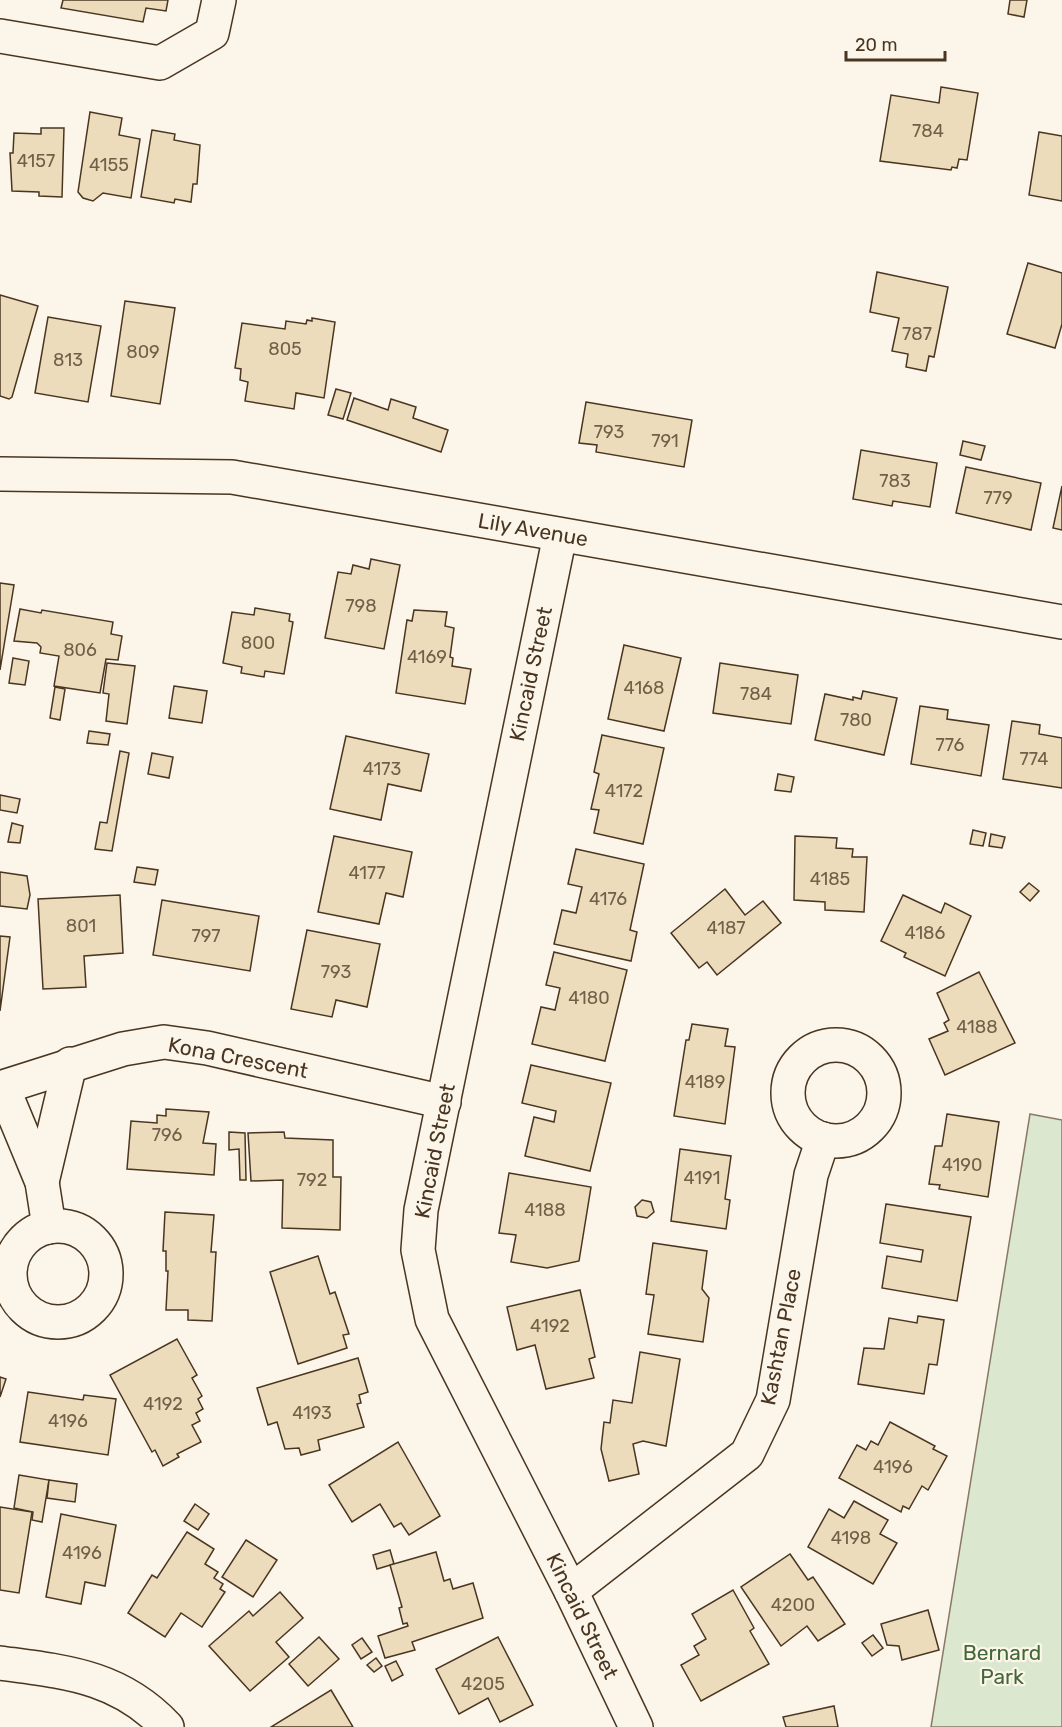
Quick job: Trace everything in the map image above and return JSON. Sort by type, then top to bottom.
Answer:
[{"type":"street","points":[[0,36],[160,63],[212,33],[219,0]]},
{"type":"street","name":"Lily Avenue","points":[[0,474],[232,477],[1062,622]]},
{"type":"street","name":"Kincaid Street","points":[[560,535],[421,1210],[418,1250],[432,1319],[571,1591],[636,1727]]},
{"type":"street","name":"Kona Crescent","points":[[2,1088],[123,1048],[164,1042],[207,1048],[444,1102]]},
{"type":"street","points":[[42,1182],[70,1064]]},
{"type":"street","points":[[2,1088],[42,1182],[49,1227]]},
{"type":"street","name":"Kashtan Place","points":[[571,1591],[747,1454],[773,1400],[811,1175],[823,1139]]},
{"type":"street","points":[[0,1663],[64,1672],[114,1686],[153,1712],[166,1727]]},
{"type":"green space","name":"Bernard Park","points":[[1030,1114],[1062,1120],[1062,1727],[931,1727]]},
{"type":"building","points":[[63,0],[168,0],[166,11],[146,8],[143,22],[61,8]]},
{"type":"building","points":[[1010,0],[1027,0],[1024,17],[1008,14]]},
{"type":"building","points":[[941,87],[978,93],[967,160],[959,159],[957,168],[952,167],[951,170],[880,161],[891,95],[939,103]]},
{"type":"building","points":[[90,112],[122,118],[119,135],[140,139],[131,198],[103,193],[93,201],[83,198],[78,192]]},
{"type":"building","points":[[41,128],[64,128],[62,197],[39,196],[39,192],[12,191],[10,153],[13,153],[14,133],[41,134]]},
{"type":"building","points":[[152,130],[175,134],[174,140],[200,145],[197,184],[193,184],[191,202],[175,199],[174,203],[141,197]]},
{"type":"building","points":[[1039,132],[1062,136],[1062,201],[1029,195]]},
{"type":"building","points":[[1028,263],[1062,273],[1062,324],[1055,348],[1007,334]]},
{"type":"building","points":[[877,272],[948,287],[934,357],[929,356],[926,371],[906,367],[908,354],[892,351],[899,318],[870,312]]},
{"type":"building","points":[[0,295],[38,306],[12,397],[9,399],[0,396]]},
{"type":"building","points":[[125,301],[175,308],[160,404],[111,396]]},
{"type":"building","points":[[48,317],[101,326],[88,402],[35,393]]},
{"type":"building","points":[[312,318],[335,322],[324,398],[296,393],[294,409],[245,401],[248,382],[240,380],[241,369],[235,368],[242,323],[285,329],[286,321],[306,324],[307,320],[312,321]]},
{"type":"building","points":[[336,389],[351,393],[343,419],[328,415]]},
{"type":"building","points":[[354,398],[388,410],[391,399],[416,407],[413,418],[448,430],[441,452],[347,420]]},
{"type":"building","points":[[586,402],[692,420],[684,467],[596,452],[597,445],[579,443]]},
{"type":"building","points":[[963,441],[985,446],[981,460],[960,455]]},
{"type":"building","points":[[861,450],[937,463],[930,507],[893,501],[892,506],[853,499]]},
{"type":"building","points":[[966,467],[1041,483],[1031,530],[956,513]]},
{"type":"building","points":[[1062,486],[1062,530],[1053,528]]},
{"type":"building","points":[[371,559],[400,565],[384,649],[325,638],[338,572],[351,574],[353,565],[369,569]]},
{"type":"building","points":[[0,583],[14,585],[0,670]]},
{"type":"building","points":[[255,608],[290,614],[289,621],[293,622],[284,674],[265,671],[264,677],[241,673],[242,667],[223,663],[232,612],[254,615]]},
{"type":"building","points":[[20,609],[41,613],[42,610],[113,622],[111,634],[122,636],[118,660],[106,659],[100,693],[54,686],[59,656],[40,653],[41,647],[37,643],[14,641]]},
{"type":"building","points":[[414,610],[447,612],[445,626],[454,628],[450,657],[453,658],[452,666],[471,669],[465,704],[396,693],[407,620],[412,621]]},
{"type":"building","points":[[624,645],[681,658],[664,731],[608,719]]},
{"type":"building","points":[[13,658],[29,661],[25,685],[9,683]]},
{"type":"building","points":[[107,663],[135,666],[127,724],[106,721],[109,694],[103,693]]},
{"type":"building","points":[[720,663],[798,675],[791,724],[713,713]]},
{"type":"building","points":[[174,686],[207,691],[202,723],[169,718]]},
{"type":"building","points":[[55,687],[65,689],[60,720],[50,718]]},
{"type":"building","points":[[863,691],[897,698],[884,755],[815,740],[825,694],[853,700],[853,697],[861,699]]},
{"type":"building","points":[[920,706],[948,710],[947,719],[989,725],[981,776],[911,764]]},
{"type":"building","points":[[1012,721],[1040,725],[1039,734],[1062,738],[1062,788],[1003,779]]},
{"type":"building","points":[[89,731],[110,734],[108,745],[87,743]]},
{"type":"building","points":[[602,735],[664,748],[643,844],[594,833],[599,810],[591,809],[599,774],[594,772]]},
{"type":"building","points":[[346,736],[429,754],[421,791],[388,784],[381,820],[330,809]]},
{"type":"building","points":[[120,751],[129,753],[112,851],[95,849],[100,822],[107,823]]},
{"type":"building","points":[[152,753],[173,757],[169,778],[148,774]]},
{"type":"building","points":[[778,774],[794,777],[791,792],[775,790]]},
{"type":"building","points":[[0,795],[20,799],[17,813],[0,810]]},
{"type":"building","points":[[12,823],[23,826],[20,843],[8,842]]},
{"type":"building","points":[[973,830],[986,833],[983,846],[970,844]]},
{"type":"building","points":[[991,834],[1005,837],[1002,848],[989,846]]},
{"type":"building","points":[[334,836],[412,852],[403,897],[386,893],[379,924],[318,912]]},
{"type":"building","points":[[795,836],[837,838],[836,848],[853,849],[852,857],[867,857],[864,912],[825,910],[825,902],[794,900]]},
{"type":"building","points":[[576,849],[644,864],[630,930],[637,932],[631,961],[554,944],[562,910],[576,913],[582,887],[568,884]]},
{"type":"building","points":[[137,867],[158,870],[155,885],[134,882]]},
{"type":"building","points":[[0,872],[27,876],[30,895],[27,909],[0,906]]},
{"type":"building","points":[[1029,883],[1039,891],[1030,901],[1020,892]]},
{"type":"building","points":[[725,889],[745,915],[763,901],[781,923],[717,975],[707,962],[699,968],[671,933]]},
{"type":"building","points":[[120,895],[123,953],[84,956],[86,987],[43,989],[38,899]]},
{"type":"building","points":[[903,895],[941,913],[945,903],[971,916],[945,976],[904,957],[906,953],[881,941]]},
{"type":"building","points":[[162,900],[259,916],[250,971],[153,955]]},
{"type":"building","points":[[307,930],[380,944],[367,1007],[336,1000],[332,1017],[291,1009]]},
{"type":"building","points":[[0,936],[10,937],[0,1011]]},
{"type":"building","points":[[554,952],[627,970],[605,1061],[532,1044],[541,1007],[555,1010],[560,988],[546,985]]},
{"type":"building","points":[[979,972],[1015,1043],[945,1075],[929,1039],[948,1031],[944,1023],[949,1020],[937,993]]},
{"type":"building","points":[[692,1024],[728,1029],[725,1046],[735,1047],[725,1124],[674,1116],[686,1040],[689,1040]]},
{"type":"building","points":[[531,1065],[611,1083],[590,1171],[525,1156],[534,1117],[554,1122],[556,1111],[522,1103]]},
{"type":"building","points":[[166,1109],[209,1112],[203,1143],[216,1144],[214,1175],[127,1169],[131,1121],[157,1123],[157,1115],[166,1116]]},
{"type":"building","points":[[947,1114],[999,1122],[988,1197],[939,1189],[940,1185],[929,1184],[935,1146],[942,1146]]},
{"type":"building","points":[[229,1132],[245,1133],[246,1180],[240,1180],[239,1149],[229,1150]]},
{"type":"building","points":[[284,1132],[285,1138],[333,1140],[333,1177],[341,1177],[340,1230],[282,1228],[283,1180],[251,1181],[248,1133]]},
{"type":"building","points":[[680,1149],[731,1156],[725,1199],[730,1200],[726,1229],[671,1221]]},
{"type":"building","points":[[509,1173],[591,1187],[579,1261],[547,1268],[511,1262],[516,1235],[499,1233]]},
{"type":"building","points":[[642,1200],[651,1202],[654,1212],[647,1218],[637,1216],[635,1207]]},
{"type":"building","points":[[886,1204],[971,1217],[957,1301],[882,1288],[887,1256],[921,1262],[923,1250],[880,1243]]},
{"type":"building","points":[[165,1212],[214,1215],[211,1252],[216,1252],[212,1321],[188,1320],[188,1310],[166,1310],[168,1271],[166,1271],[166,1251],[163,1251]]},
{"type":"building","points":[[653,1243],[707,1251],[702,1289],[709,1298],[703,1342],[648,1334],[654,1295],[646,1294]]},
{"type":"building","points":[[318,1256],[330,1294],[335,1292],[349,1334],[343,1335],[347,1348],[298,1364],[270,1272]]},
{"type":"building","points":[[580,1290],[595,1357],[589,1359],[594,1378],[546,1389],[535,1345],[517,1350],[507,1307]]},
{"type":"building","points":[[918,1316],[944,1320],[937,1365],[929,1364],[924,1394],[858,1384],[864,1348],[884,1349],[889,1318],[917,1323]]},
{"type":"building","points":[[177,1339],[197,1375],[192,1378],[202,1396],[198,1399],[203,1409],[196,1413],[200,1421],[192,1425],[201,1442],[177,1454],[179,1457],[163,1466],[155,1450],[152,1452],[110,1375]]},
{"type":"building","points":[[640,1352],[680,1359],[666,1446],[643,1441],[633,1444],[639,1474],[609,1481],[601,1449],[604,1422],[610,1423],[613,1400],[632,1403]]},
{"type":"building","points":[[358,1358],[368,1392],[359,1395],[361,1403],[357,1404],[364,1427],[318,1440],[320,1450],[301,1455],[299,1448],[285,1449],[277,1422],[268,1425],[257,1388]]},
{"type":"building","points":[[0,1377],[6,1379],[0,1397]]},
{"type":"building","points":[[28,1392],[83,1400],[84,1395],[116,1399],[108,1455],[20,1442]]},
{"type":"building","points":[[890,1422],[935,1446],[933,1449],[947,1456],[928,1490],[922,1486],[909,1509],[903,1506],[901,1512],[839,1478],[857,1445],[866,1450],[871,1441],[878,1445]]},
{"type":"building","points":[[398,1442],[440,1516],[409,1535],[401,1523],[394,1527],[380,1504],[352,1522],[329,1485]]},
{"type":"building","points":[[19,1475],[49,1480],[42,1522],[32,1520],[33,1512],[14,1508]]},
{"type":"building","points":[[49,1480],[77,1484],[75,1502],[47,1498]]},
{"type":"building","points":[[854,1501],[888,1520],[880,1534],[897,1543],[873,1584],[808,1547],[829,1509],[844,1518]]},
{"type":"building","points":[[195,1504],[209,1514],[198,1530],[184,1521]]},
{"type":"building","points":[[0,1507],[32,1512],[19,1593],[0,1590]]},
{"type":"building","points":[[61,1514],[116,1525],[105,1586],[85,1582],[81,1604],[46,1597]]},
{"type":"building","points":[[187,1532],[214,1549],[205,1564],[218,1572],[214,1578],[223,1584],[220,1589],[225,1592],[202,1627],[181,1613],[165,1637],[128,1613],[152,1575],[157,1578]]},
{"type":"building","points":[[246,1540],[277,1560],[253,1597],[222,1577]]},
{"type":"building","points":[[390,1550],[394,1564],[377,1569],[373,1555]]},
{"type":"building","points":[[436,1552],[444,1581],[450,1579],[453,1589],[473,1583],[483,1618],[412,1642],[415,1650],[385,1658],[378,1636],[408,1626],[407,1623],[403,1624],[399,1608],[402,1607],[390,1565]]},
{"type":"building","points":[[790,1554],[808,1580],[813,1577],[845,1624],[818,1641],[807,1626],[781,1646],[741,1587]]},
{"type":"building","points":[[733,1590],[754,1628],[750,1631],[769,1664],[701,1701],[681,1665],[699,1655],[694,1646],[706,1639],[692,1614]]},
{"type":"building","points":[[280,1592],[303,1618],[276,1642],[289,1657],[250,1691],[209,1646],[249,1611],[253,1616]]},
{"type":"building","points":[[928,1610],[939,1650],[902,1660],[899,1646],[887,1645],[881,1624]]},
{"type":"building","points":[[873,1635],[883,1648],[872,1656],[862,1643]]},
{"type":"building","points":[[319,1637],[339,1659],[308,1686],[289,1664]]},
{"type":"building","points":[[498,1637],[533,1705],[500,1722],[488,1698],[459,1714],[436,1669]]},
{"type":"building","points":[[362,1638],[372,1652],[361,1659],[352,1645]]},
{"type":"building","points":[[376,1658],[382,1666],[374,1672],[367,1665]]},
{"type":"building","points":[[396,1661],[403,1675],[392,1681],[385,1666]]},
{"type":"building","points":[[331,1690],[353,1727],[271,1727]]},
{"type":"building","points":[[834,1706],[838,1727],[786,1727],[783,1717]]}]
